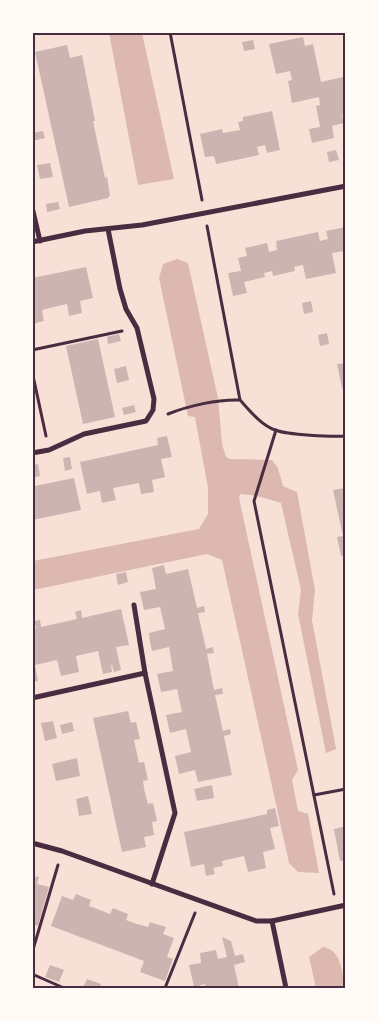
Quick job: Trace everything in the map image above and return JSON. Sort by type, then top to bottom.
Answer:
[{"type":"street","points":[[32,242],[85,231],[142,225],[346,186]]},
{"type":"street","points":[[32,207],[40,241]]},
{"type":"street","points":[[32,453],[49,450],[84,434],[146,421],[153,410],[154,400],[137,328],[126,309],[123,299],[108,229]]},
{"type":"street","points":[[134,605],[175,813],[152,884]]},
{"type":"street","points":[[32,698],[146,673]]},
{"type":"street","points":[[32,842],[256,921],[272,921],[346,905]]},
{"type":"street","points":[[272,921],[286,988]]},
{"type":"path","points":[[170,32],[240,400],[254,416],[276,430],[303,434],[346,436]]},
{"type":"path","points":[[32,350],[137,328]]},
{"type":"path","points":[[32,371],[49,450]]},
{"type":"path","points":[[178,410],[230,399],[240,400]]},
{"type":"path","points":[[276,430],[254,501],[336,908]]},
{"type":"path","points":[[314,795],[346,789]]},
{"type":"path","points":[[32,953],[62,851]]},
{"type":"path","points":[[165,988],[200,900]]},
{"type":"path","points":[[32,974],[52,986],[64,988]]},
{"type":"shaded area","points":[[109,33],[142,33],[174,179],[138,185]]},
{"type":"shaded area","points":[[177,259],[188,263],[218,398],[222,444],[226,457],[230,459],[272,460],[278,468],[283,486],[297,492],[315,590],[312,620],[336,749],[326,753],[298,614],[301,590],[281,503],[245,494],[240,494],[239,498],[298,770],[292,780],[298,811],[308,814],[319,873],[298,872],[289,863],[222,560],[207,554],[33,590],[33,561],[199,529],[208,514],[208,488],[195,417],[188,416],[159,278],[163,264]]},
{"type":"shaded area","points":[[323,947],[329,949],[338,957],[345,988],[316,988],[309,957]]},
{"type":"building","points":[[303,37],[305,46],[313,44],[321,82],[343,77],[346,87],[346,113],[342,114],[344,123],[332,126],[334,138],[312,143],[309,129],[320,127],[316,106],[320,105],[319,97],[292,103],[288,81],[292,80],[290,71],[276,74],[269,44]]},
{"type":"building","points":[[253,40],[255,49],[244,51],[242,42]]},
{"type":"building","points":[[67,45],[70,58],[82,55],[95,121],[93,121],[110,195],[108,198],[69,207],[35,52]]},
{"type":"building","points":[[272,111],[280,150],[267,153],[265,145],[257,147],[259,155],[216,164],[214,156],[205,157],[200,134],[222,129],[223,133],[240,130],[238,122],[243,121],[243,117]]},
{"type":"building","points":[[43,131],[45,138],[32,141],[32,133]]},
{"type":"building","points":[[336,150],[339,160],[329,162],[327,152]]},
{"type":"building","points":[[50,163],[53,177],[40,179],[37,165]]},
{"type":"building","points":[[58,202],[60,209],[47,212],[46,204]]},
{"type":"building","points":[[346,227],[346,256],[344,251],[332,253],[336,273],[306,279],[303,265],[294,267],[295,271],[273,276],[272,271],[264,273],[265,277],[244,282],[247,293],[233,296],[228,273],[241,271],[238,258],[247,256],[245,248],[267,243],[269,252],[277,250],[276,241],[318,232],[320,241],[328,239],[326,231]]},
{"type":"building","points":[[86,267],[93,298],[80,301],[82,313],[69,316],[67,304],[42,310],[44,321],[32,324],[32,278]]},
{"type":"building","points":[[311,301],[313,312],[304,314],[302,303]]},
{"type":"building","points":[[327,333],[329,344],[320,346],[318,335]]},
{"type":"building","points":[[119,334],[121,341],[108,344],[107,337]]},
{"type":"building","points":[[98,339],[115,417],[83,424],[66,346]]},
{"type":"building","points":[[346,363],[346,387],[342,388],[337,364]]},
{"type":"building","points":[[126,366],[129,380],[117,383],[114,369]]},
{"type":"building","points":[[134,405],[136,412],[124,415],[122,408]]},
{"type":"building","points":[[167,436],[172,457],[161,459],[165,477],[152,480],[154,492],[141,494],[139,483],[113,488],[116,500],[102,503],[100,491],[87,494],[80,462],[158,445],[157,438]]},
{"type":"building","points":[[70,457],[72,469],[65,471],[63,458]]},
{"type":"building","points":[[38,464],[40,476],[32,478],[32,465]]},
{"type":"building","points":[[32,478],[35,486],[74,478],[81,510],[32,520]]},
{"type":"building","points":[[346,488],[346,555],[341,556],[337,537],[343,536],[333,490]]},
{"type":"building","points":[[164,565],[166,574],[188,569],[197,608],[204,606],[205,612],[198,613],[206,649],[213,647],[214,653],[207,654],[214,690],[222,688],[223,694],[215,695],[223,731],[230,729],[231,734],[224,736],[232,775],[198,782],[195,770],[179,774],[175,756],[191,752],[186,729],[170,733],[166,715],[182,712],[177,689],[161,692],[157,674],[173,671],[169,647],[152,651],[149,633],[165,629],[160,607],[144,610],[140,592],[156,589],[152,568]]},
{"type":"building","points":[[126,572],[128,582],[118,585],[116,574]]},
{"type":"building","points":[[121,609],[129,645],[116,647],[121,670],[114,672],[111,665],[112,672],[103,674],[98,651],[76,656],[79,672],[61,676],[57,660],[35,665],[38,681],[32,682],[32,629],[36,628],[34,621],[40,620],[41,627],[77,619],[75,612],[81,610],[82,618]]},
{"type":"building","points":[[128,711],[131,723],[136,722],[140,739],[134,740],[139,763],[144,762],[148,780],[143,781],[145,793],[148,804],[153,803],[157,821],[152,822],[154,835],[144,837],[146,847],[122,852],[93,718]]},
{"type":"building","points":[[53,721],[57,738],[45,741],[41,723]]},
{"type":"building","points":[[72,722],[74,731],[62,734],[60,725]]},
{"type":"building","points":[[77,758],[80,776],[56,781],[52,764]]},
{"type":"building","points":[[212,785],[214,798],[197,801],[194,789]]},
{"type":"building","points":[[88,796],[92,814],[79,816],[76,799]]},
{"type":"building","points":[[275,808],[279,826],[270,828],[275,849],[263,852],[266,868],[248,872],[244,856],[222,861],[223,866],[213,868],[215,874],[206,876],[204,864],[191,867],[184,832],[267,814],[267,810]]},
{"type":"building","points":[[346,826],[346,859],[340,861],[334,829]]},
{"type":"building","points":[[32,876],[39,877],[37,884],[49,887],[38,926],[32,924]]},
{"type":"building","points":[[76,894],[91,900],[89,906],[110,914],[113,908],[128,914],[126,920],[148,927],[150,922],[166,927],[163,934],[174,938],[167,957],[173,959],[165,981],[140,972],[144,961],[51,926],[62,896],[73,900]]},
{"type":"building","points":[[222,937],[231,941],[235,956],[243,954],[245,962],[234,965],[239,988],[206,988],[205,984],[194,987],[189,965],[201,963],[200,953],[216,950],[218,959],[227,957]]},
{"type":"building","points":[[50,965],[64,970],[59,982],[45,977]]},
{"type":"building","points":[[87,979],[101,984],[99,988],[83,988]]}]
